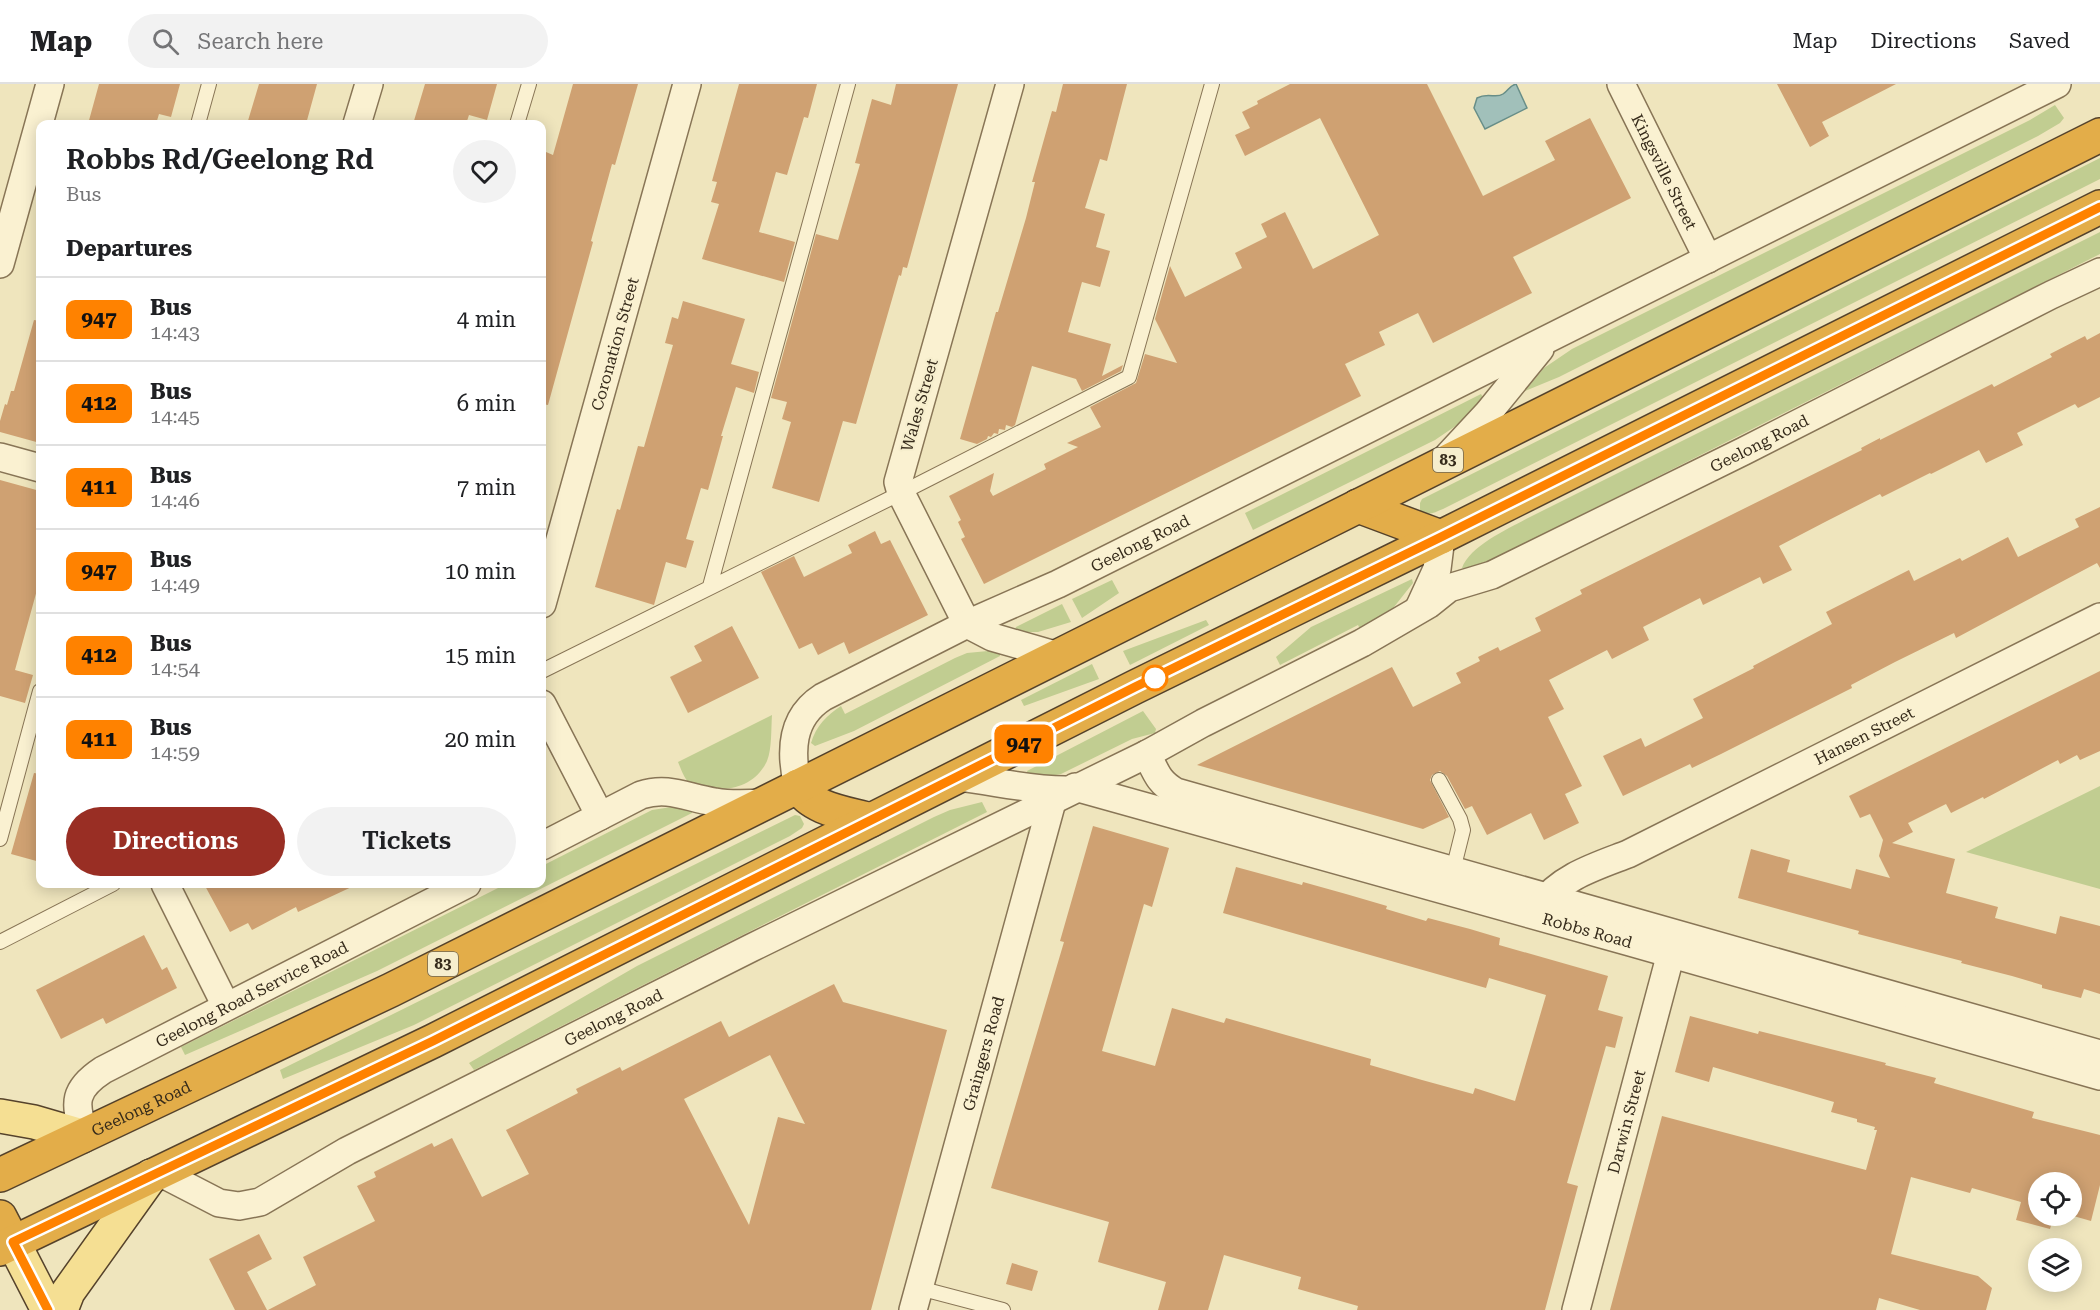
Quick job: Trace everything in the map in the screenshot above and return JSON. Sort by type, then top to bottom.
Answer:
[{"type":"highway","name":"Geelong Road","points":[[0,1175],[391,990],[2100,135]]},
{"type":"highway","points":[[4,1236],[155,1174],[433,1041],[2100,207]]},
{"type":"highway","points":[[1358,506],[1441,537]]},
{"type":"highway","points":[[798,786],[804,795],[822,806],[871,820]]},
{"type":"main road","points":[[0,1116],[84,1135]]},
{"type":"main road","points":[[61,1310],[68,1292],[155,1174]]},
{"type":"main road","points":[[4,1236],[48,1310]]},
{"type":"street","points":[[40,120],[50,84]]},
{"type":"street","points":[[358,120],[369,84]]},
{"type":"street","name":"Coronation Street","points":[[546,590],[687,84]]},
{"type":"street","name":"Wales Street","points":[[967,624],[901,493],[899,475],[1010,84]]},
{"type":"street","name":"Kingsville Street","points":[[1620,84],[1708,259]]},
{"type":"street","name":"Geelong Road","points":[[798,786],[792,761],[792,748],[802,722],[813,705],[823,697],[967,624],[1058,584],[2057,84]]},
{"type":"street","points":[[0,264],[36,134]]},
{"type":"street","name":"Geelong Road","points":[[155,1174],[219,1203],[239,1206],[260,1202],[347,1151],[1147,753],[1362,643],[1418,610],[1449,588],[1492,575],[2100,272]]},
{"type":"street","name":"Geelong Road","points":[[1441,464],[1482,420],[1545,342]]},
{"type":"street","points":[[0,457],[36,467]]},
{"type":"street","points":[[1418,610],[1437,568],[1441,537]]},
{"type":"street","name":"Hansen Street","points":[[1540,906],[1582,871],[1628,854],[2100,617]]},
{"type":"street","points":[[967,624],[992,637],[1058,656]]},
{"type":"street","points":[[546,712],[600,816]]},
{"type":"street","name":"Robbs Road","points":[[1147,753],[1160,781],[1176,792],[1452,870],[1540,906]]},
{"type":"street","name":"Geelong Road","points":[[958,777],[1027,789],[1066,792]]},
{"type":"street","points":[[546,844],[641,795],[655,791],[724,803],[763,803]]},
{"type":"street","name":"Robbs Road","points":[[1066,792],[1579,916],[2100,1076]]},
{"type":"street","name":"Graingers Road","points":[[916,1299],[1066,792]]},
{"type":"street","name":"Hansen Street","points":[[1579,916],[1602,878],[1628,854]]},
{"type":"street","points":[[167,888],[226,1006]]},
{"type":"street","name":"Geelong Road Service Road","points":[[84,1135],[77,1112],[79,1093],[88,1081],[103,1070],[459,888]]},
{"type":"street","name":"Robbs Road","points":[[1673,943],[2100,1054]]},
{"type":"street","name":"Darwin Street","points":[[1576,1310],[1673,943]]},
{"type":"lane","points":[[199,120],[209,84]]},
{"type":"lane","points":[[518,120],[529,84]]},
{"type":"lane","points":[[710,586],[848,84]]},
{"type":"lane","points":[[546,669],[901,493],[1130,376],[1212,84]]},
{"type":"lane","points":[[0,839],[36,706]]},
{"type":"lane","points":[[1439,780],[1460,819],[1463,830],[1452,870]]},
{"type":"lane","points":[[0,942],[105,888]]},
{"type":"lane","points":[[916,1299],[1003,1310]]},
{"type":"green space","points":[[2055,105],[2064,118],[2060,123],[2038,136],[1559,377],[1525,391],[1544,368],[1572,349],[2030,120]]},
{"type":"green space","points":[[2100,158],[2100,179],[1443,509],[1429,514],[1420,511],[1422,499]]},
{"type":"green space","points":[[2100,232],[2100,254],[1470,571],[1462,568],[1466,560],[1481,545],[1528,518]]},
{"type":"green space","points":[[1481,394],[1484,399],[1460,423],[1435,440],[1253,530],[1245,513]]},
{"type":"green space","points":[[1412,579],[1413,583],[1390,612],[1362,633],[1358,625],[1280,665],[1276,657],[1311,627]]},
{"type":"green space","points":[[1112,580],[1119,593],[1082,618],[1072,599]]},
{"type":"green space","points":[[1062,604],[1071,622],[1038,632],[1016,632],[1016,627]]},
{"type":"green space","points":[[1206,620],[1209,625],[1130,665],[1123,651]]},
{"type":"green space","points":[[1000,652],[1000,656],[854,731],[815,746],[811,743],[823,721],[841,706],[845,714],[955,658],[967,653]]},
{"type":"green space","points":[[1092,664],[1099,679],[1024,706],[1021,700]]},
{"type":"green space","points":[[1143,711],[1156,729],[1155,733],[1132,739],[1061,774],[1028,776],[1027,771]]},
{"type":"green space","points":[[772,715],[769,756],[762,769],[750,781],[734,788],[716,789],[697,787],[687,781],[678,762]]},
{"type":"green space","points":[[2100,786],[2100,889],[1966,852]]},
{"type":"green space","points":[[982,802],[987,812],[474,1070],[469,1063],[637,966],[934,817],[950,810]]},
{"type":"green space","points":[[678,806],[692,807],[692,813],[546,886],[546,864],[652,810]]},
{"type":"green space","points":[[795,815],[800,816],[804,824],[790,836],[414,1025],[283,1079],[280,1070]]},
{"type":"green space","points":[[498,888],[542,888],[377,971],[185,1055],[181,1047]]},
{"type":"water","points":[[1516,84],[1527,108],[1485,129],[1474,108],[1477,98],[1498,96]]},
{"type":"building","points":[[99,84],[180,84],[171,117],[159,114],[157,120],[89,120]]},
{"type":"building","points":[[259,84],[317,84],[307,120],[248,120]]},
{"type":"building","points":[[425,84],[497,84],[487,120],[469,115],[467,120],[414,120]]},
{"type":"building","points":[[573,84],[638,84],[615,165],[612,164],[548,405],[546,405],[546,152],[553,155]]},
{"type":"building","points":[[739,84],[817,84],[808,118],[804,117],[787,175],[776,172],[759,232],[795,242],[784,282],[702,259],[719,204],[711,202],[717,182],[712,181]]},
{"type":"building","points":[[896,84],[958,84],[907,268],[903,267],[901,276],[899,275],[856,424],[843,421],[819,502],[772,488],[791,422],[782,419],[787,402],[771,398],[816,234],[838,240],[860,164],[855,163],[872,99],[891,105]]},
{"type":"building","points":[[1063,84],[1127,84],[1107,161],[1100,159],[1085,208],[1105,214],[1096,247],[1110,251],[1100,287],[1082,282],[1068,332],[1111,344],[1102,376],[1123,365],[1121,371],[1082,391],[1076,379],[1032,366],[1015,425],[1012,427],[1006,425],[1005,430],[999,429],[998,434],[994,433],[977,444],[960,439],[996,312],[998,312],[1026,218],[1035,182],[1032,182],[1052,111],[1056,112]]},
{"type":"building","points":[[1290,84],[1427,84],[1483,196],[1555,160],[1545,141],[1590,118],[1631,198],[1513,257],[1532,293],[1433,343],[1418,313],[1379,332],[1385,345],[1345,364],[1361,396],[984,584],[961,539],[965,537],[958,522],[961,520],[949,496],[994,473],[990,491],[993,496],[1046,469],[1044,464],[1078,447],[1067,443],[1101,427],[1090,407],[1136,383],[1145,354],[1177,363],[1155,319],[1170,266],[1185,297],[1242,268],[1235,253],[1267,237],[1261,224],[1285,212],[1313,269],[1379,235],[1320,118],[1245,156],[1235,135],[1250,128],[1242,112],[1258,104],[1257,101]]},
{"type":"building","points":[[1777,84],[1896,84],[1822,122],[1829,136],[1810,147]]},
{"type":"building","points":[[683,301],[745,319],[731,364],[759,372],[754,393],[736,387],[708,490],[701,488],[686,539],[694,541],[686,568],[666,562],[654,605],[595,587],[638,446],[644,447],[673,345],[665,343],[672,317],[678,319]]},
{"type":"building","points":[[34,320],[36,320],[36,442],[0,432],[0,421],[5,404],[7,405],[11,391],[14,391]]},
{"type":"building","points":[[2100,333],[2100,397],[2078,408],[2075,404],[2017,433],[2023,445],[1986,463],[1979,450],[1882,497],[1880,494],[1825,522],[1779,546],[1792,570],[1763,584],[1760,577],[1703,605],[1700,598],[1643,627],[1649,640],[1612,659],[1607,650],[1549,680],[1564,709],[1548,717],[1582,786],[1565,794],[1579,823],[1544,840],[1531,813],[1487,835],[1472,806],[1465,809],[1447,776],[1440,771],[1432,775],[1430,780],[1449,817],[1423,829],[1197,765],[1392,667],[1413,707],[1461,683],[1456,673],[1480,661],[1478,657],[1498,647],[1500,651],[1541,631],[1535,618],[1582,594],[1580,590],[1862,450],[1861,448],[1880,438],[1880,440],[1992,384],[1994,387],[2052,357],[2050,354],[2085,336],[2087,340]]},
{"type":"building","points":[[0,480],[36,490],[36,594],[15,670],[33,675],[25,703],[0,696]]},
{"type":"building","points":[[2100,507],[2100,568],[2097,563],[1956,638],[1954,633],[1895,662],[1851,685],[1852,688],[1721,754],[1692,768],[1690,764],[1623,796],[1603,756],[1641,738],[1645,747],[1703,718],[1693,699],[1832,624],[1826,612],[1909,570],[1914,581],[1960,558],[1962,561],[2008,537],[2018,557],[2079,527],[2075,519]]},
{"type":"building","points":[[875,531],[881,544],[890,540],[928,615],[849,654],[844,642],[818,655],[812,643],[799,649],[761,572],[794,556],[804,577],[852,553],[848,545]]},
{"type":"building","points":[[732,626],[759,678],[688,713],[670,677],[702,661],[694,646]]},
{"type":"building","points":[[2100,671],[2100,751],[2080,760],[2077,755],[2060,764],[2058,760],[1984,799],[1983,797],[1951,813],[1946,804],[1908,823],[1913,832],[1892,843],[1955,859],[1946,893],[1998,907],[1995,918],[2056,934],[2060,916],[2100,926],[2100,994],[2084,989],[2081,998],[2042,988],[2042,985],[1961,963],[1962,961],[1858,934],[1859,931],[1738,898],[1751,849],[1790,860],[1787,872],[1851,889],[1856,869],[1890,878],[1879,856],[1883,840],[1870,814],[1860,818],[1849,796]]},
{"type":"building","points":[[34,773],[36,773],[36,861],[11,854]]},
{"type":"building","points":[[1093,826],[1169,848],[1152,907],[1144,904],[1102,1051],[1155,1066],[1172,1008],[1224,1023],[1226,1018],[1371,1059],[1370,1065],[1422,1080],[1473,1094],[1475,1088],[1515,1101],[1546,995],[1489,978],[1486,988],[1223,913],[1236,867],[1346,894],[1426,921],[1428,918],[1470,929],[1500,938],[1499,945],[1608,976],[1598,1010],[1623,1017],[1615,1048],[1606,1046],[1567,1183],[1578,1186],[1545,1310],[1357,1310],[1358,1306],[1298,1289],[1301,1277],[1224,1255],[1208,1310],[1158,1310],[1166,1282],[1098,1262],[1109,1222],[991,1188],[1064,942],[1060,941]]},
{"type":"building","points":[[206,888],[349,888],[298,912],[296,907],[252,930],[248,923],[230,932]]},
{"type":"building","points":[[144,935],[162,970],[167,967],[177,988],[106,1024],[103,1018],[61,1039],[36,990]]},
{"type":"building","points":[[834,984],[843,1002],[947,1030],[871,1310],[268,1310],[316,1285],[303,1257],[375,1221],[357,1186],[376,1177],[374,1172],[432,1143],[434,1147],[452,1138],[482,1197],[529,1174],[506,1130],[578,1093],[576,1089],[620,1067],[622,1071],[721,1021],[729,1037]],"holes":[[[770,1055],[805,1124],[778,1117],[749,1225],[684,1099]]]},
{"type":"building","points":[[1690,1016],[1886,1063],[1885,1065],[1936,1078],[1934,1083],[2034,1112],[2032,1118],[2100,1135],[2100,1185],[2091,1221],[2082,1218],[2082,1172],[2028,1172],[2028,1223],[2016,1220],[2021,1202],[1972,1188],[1970,1193],[1911,1177],[1891,1254],[1978,1276],[1992,1288],[1986,1310],[1920,1310],[1879,1298],[1876,1310],[1610,1310],[1662,1116],[1866,1170],[1877,1130],[1874,1130],[1875,1127],[1857,1122],[1857,1119],[1831,1112],[1834,1102],[1713,1067],[1709,1082],[1675,1072]]},
{"type":"building","points":[[259,1234],[272,1259],[247,1272],[267,1310],[235,1310],[209,1259]]},
{"type":"building","points":[[1012,1263],[1038,1271],[1032,1291],[1006,1284]]},
{"type":"bus line","name":"947","points":[[48,1310],[13,1242],[433,1041],[1135,687],[1441,537],[2100,207]]}]
